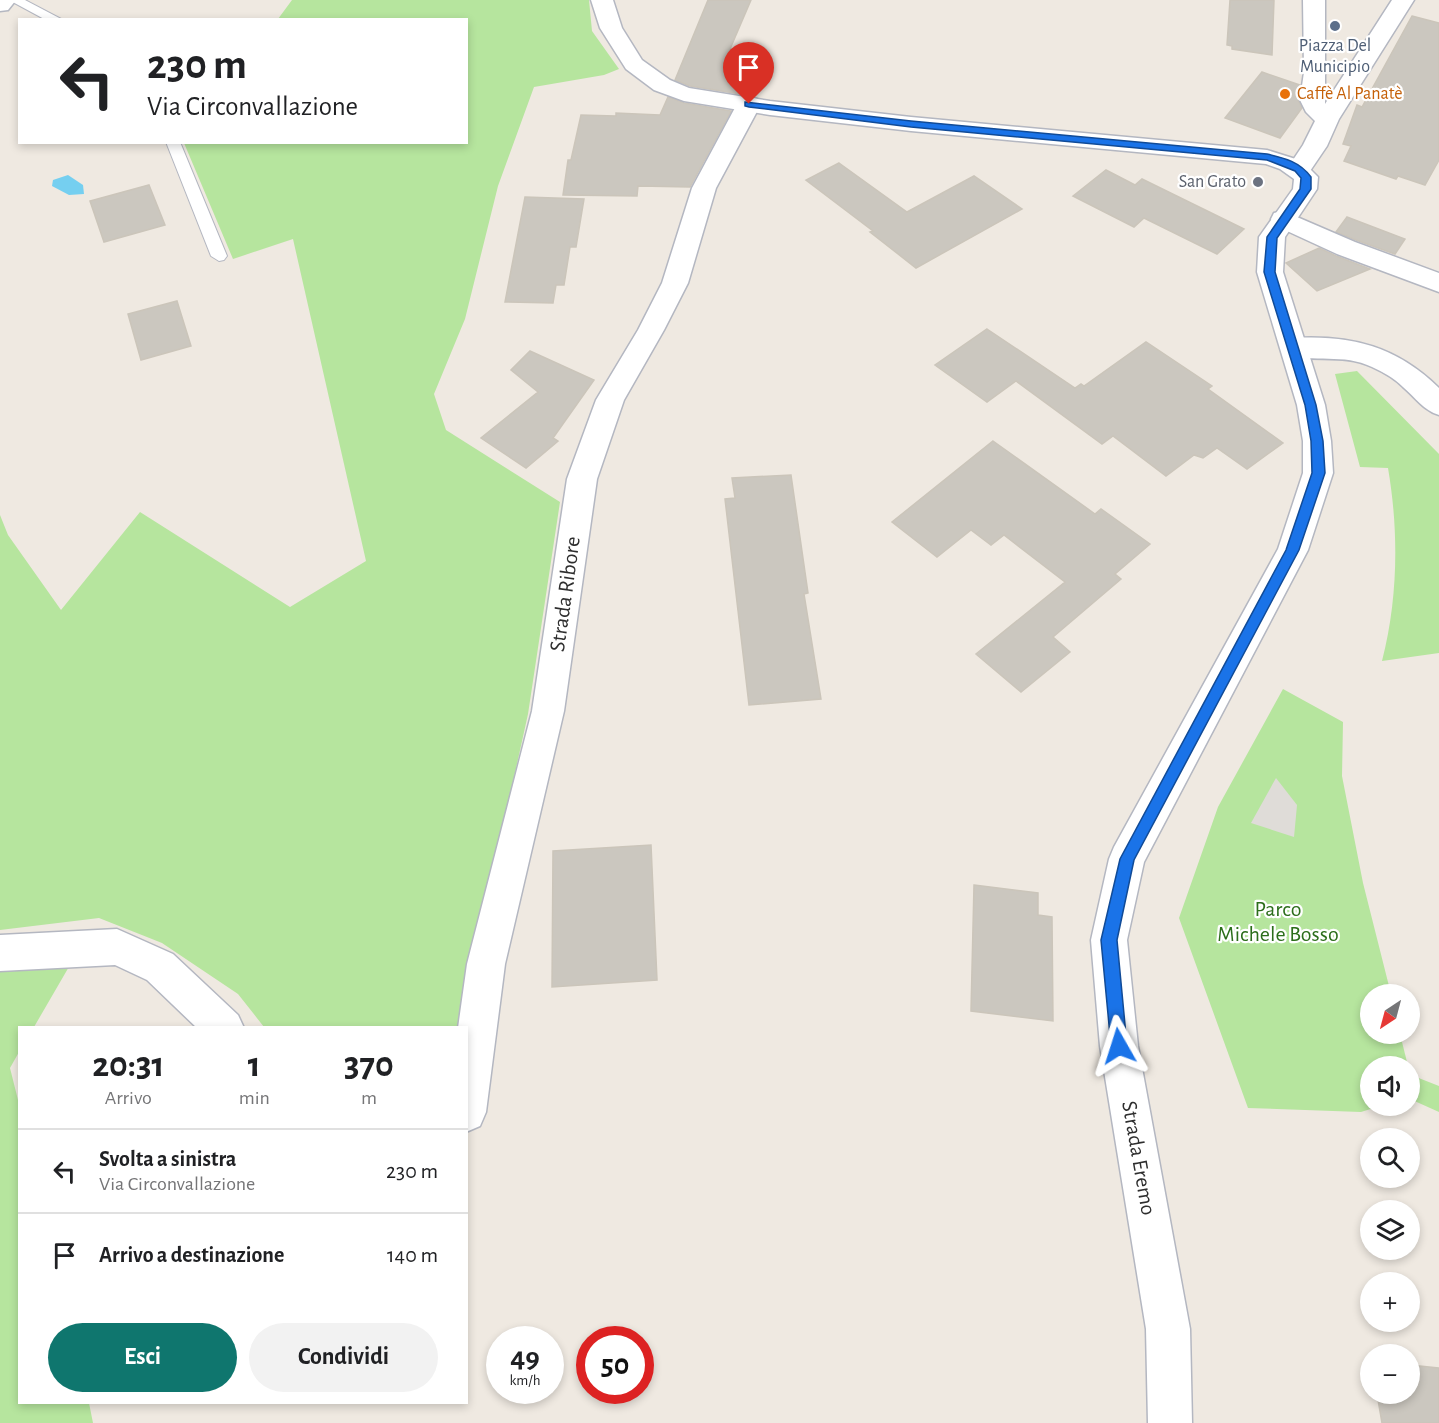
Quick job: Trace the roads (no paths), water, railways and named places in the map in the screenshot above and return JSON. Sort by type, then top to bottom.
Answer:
[{"type":"street","points":[[0,5],[5,0]]},
{"type":"street","points":[[602,0],[610,28],[634,64],[662,85],[684,94],[911,124],[1267,157],[1299,169],[1315,146],[1327,119],[1403,0]]},
{"type":"street","points":[[1314,0],[1316,72],[1312,100],[1318,112],[1327,119]]},
{"type":"street","name":"Strada Ribore","points":[[468,1097],[486,964],[548,711],[582,479],[610,400],[675,283],[704,188],[749,104]]},
{"type":"street","name":"Strada Eremo","points":[[1170,1423],[1168,1329],[1119,1046],[1109,940],[1127,859],[1293,550],[1318,473],[1317,441],[1311,405],[1270,272],[1272,237],[1305,189],[1306,177],[1299,169]]},
{"type":"street","points":[[1283,219],[1346,248],[1439,283]]},
{"type":"street","points":[[1295,348],[1315,346],[1367,352],[1406,374],[1439,405]]},
{"type":"street","points":[[0,952],[117,947],[160,967],[223,1026]]},
{"type":"lane","points":[[15,0],[53,18]]},
{"type":"lane","points":[[174,144],[219,256]]},
{"type":"water","points":[[68,175],[83,185],[84,194],[69,195],[52,186],[53,180]]},
{"type":"place","name":"Piazza Del Municipio","points":[[1335,26]]},
{"type":"place","name":"Caffè Al Panatè","points":[[1285,94]]},
{"type":"place","name":"San Grato","points":[[1258,182]]},
{"type":"park label","name":"Parco Michele Bosso","points":[[1278,922]]}]
